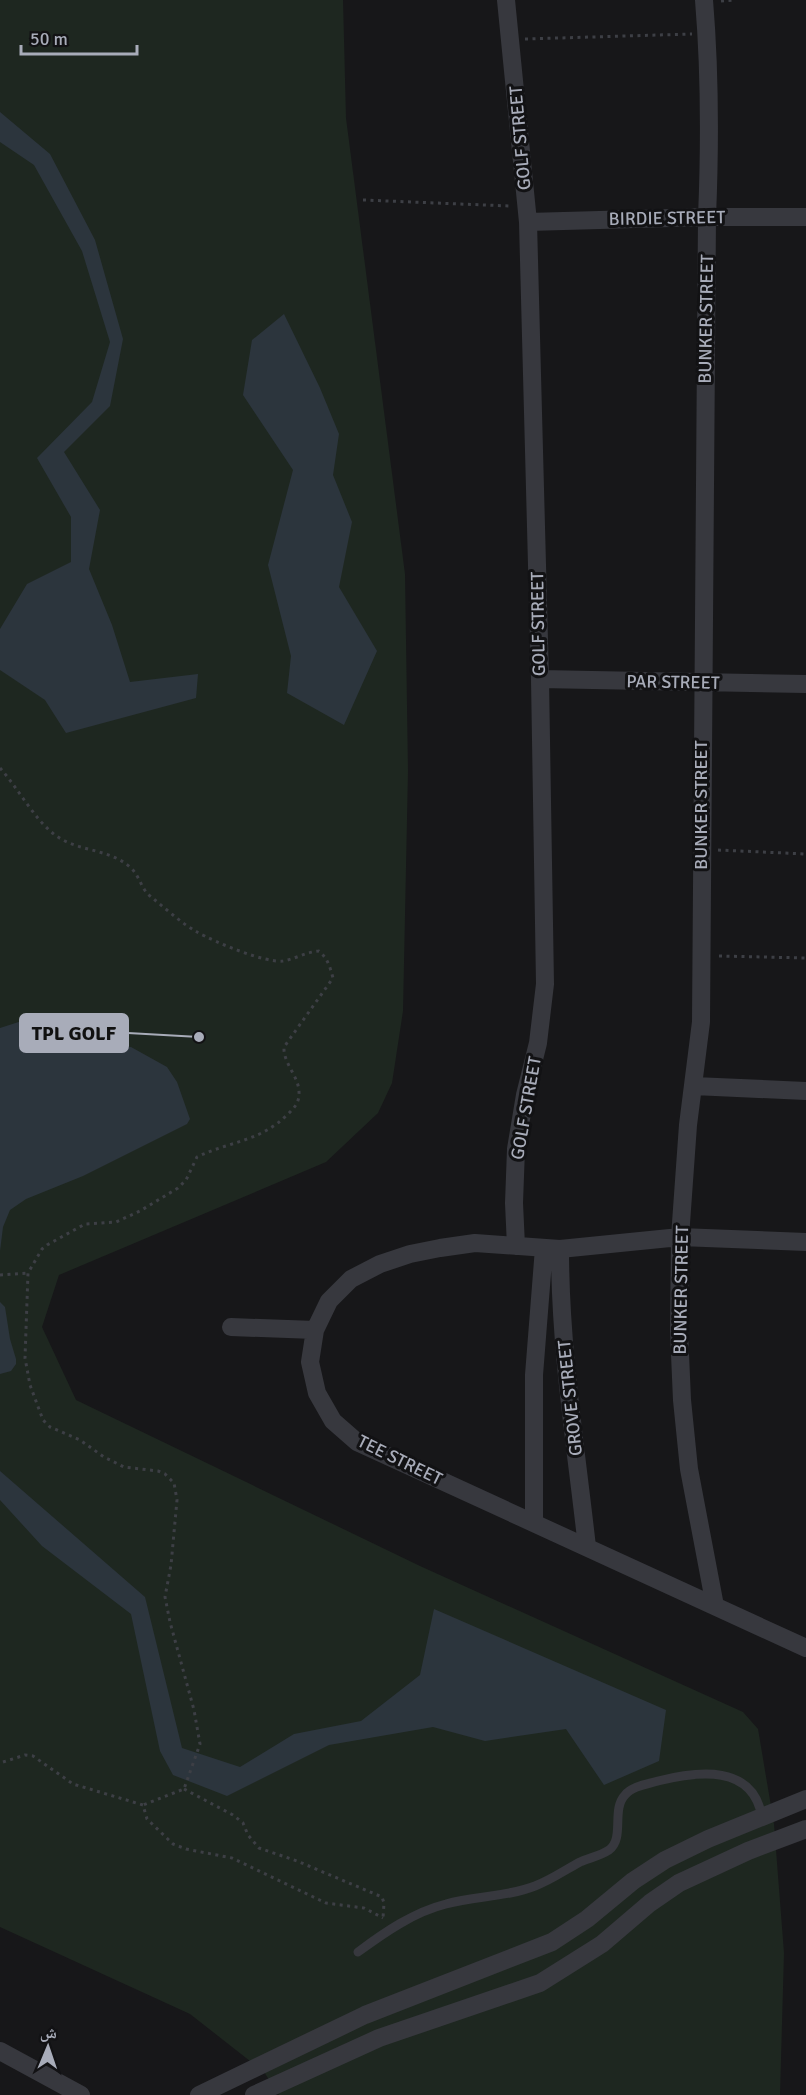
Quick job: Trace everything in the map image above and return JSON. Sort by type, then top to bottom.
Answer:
[{"type":"street","name":"GOLF STREET","points":[[506,0],[527,214],[540,679],[545,984],[538,1043],[525,1095],[516,1149],[514,1203],[516,1246]]},
{"type":"street","name":"BUNKER STREET","points":[[704,0],[709,86],[702,682],[701,1022],[688,1125],[681,1238],[679,1331],[682,1400],[689,1469],[700,1537],[715,1606]]},
{"type":"street","name":"BIRDIE STREET","points":[[527,214],[806,217]]},
{"type":"street","name":"PAR STREET","points":[[540,679],[806,684]]},
{"type":"street","points":[[694,1086],[806,1091]]},
{"type":"street","name":"TEE STREET","points":[[806,1242],[681,1238],[552,1249],[475,1243],[410,1254],[380,1264],[351,1279],[329,1301],[315,1330],[310,1362],[317,1393],[333,1421],[357,1442],[806,1648]]},
{"type":"street","name":"GROVE STREET","points":[[534,1523],[534,1375],[552,1249]]},
{"type":"street","name":"GROVE STREET","points":[[552,1249],[587,1547]]},
{"type":"street","points":[[231,1327],[315,1330]]},
{"type":"street","points":[[199,2095],[341,2026],[552,1942],[587,1919],[633,1881],[681,1850],[806,1799]]},
{"type":"street","points":[[254,2095],[379,2038],[540,1983],[602,1944],[679,1883],[739,1855],[806,1829]]},
{"type":"street","points":[[416,1995],[427,2021]]},
{"type":"street","points":[[0,2051],[81,2095]]},
{"type":"lane","points":[[358,1952],[379,1937],[431,1908],[535,1886],[610,1849],[615,1843],[620,1802],[631,1790],[645,1784],[692,1774],[736,1779],[760,1801],[762,1817]]},
{"type":"path","points":[[510,39],[706,33]]},
{"type":"path","points":[[363,200],[527,214]]},
{"type":"path","points":[[0,768],[55,835],[75,846],[104,852],[129,866],[140,878],[149,896],[197,932],[270,961],[284,961],[318,951],[325,957],[333,978],[284,1047],[299,1095],[297,1105],[282,1120],[263,1134],[197,1157],[186,1180],[178,1188],[140,1211],[116,1222],[85,1224],[55,1240],[42,1249],[28,1273],[25,1358],[30,1385],[43,1420],[50,1427],[80,1440],[104,1457],[124,1467],[158,1471],[174,1483],[177,1500],[171,1565],[165,1597],[194,1710],[200,1744],[184,1789],[143,1805],[74,1784],[33,1756],[25,1755],[3,1762]]},
{"type":"path","points":[[701,850],[806,854]]},
{"type":"path","points":[[702,956],[806,958]]},
{"type":"path","points":[[0,1275],[28,1273]]},
{"type":"path","points":[[184,1789],[243,1822],[248,1834],[259,1848],[297,1861],[382,1897],[383,1918],[379,1937]]},
{"type":"path","points":[[143,1805],[147,1819],[173,1844],[186,1849],[232,1858],[326,1903],[363,1908],[383,1918]]},
{"type":"shaded area","points":[[0,0],[343,0],[346,118],[405,574],[408,771],[403,1011],[392,1083],[378,1113],[326,1162],[59,1275],[42,1327],[76,1400],[420,1566],[743,1712],[758,1729],[774,1824],[784,1953],[780,2095],[279,2095],[264,2072],[190,2014],[0,1927]]},
{"type":"shaded area","points":[[0,112],[50,154],[95,240],[123,339],[110,406],[64,452],[100,510],[89,569],[112,625],[130,682],[198,674],[196,698],[66,733],[45,700],[0,670],[0,629],[27,584],[71,562],[71,517],[37,458],[92,402],[110,342],[82,251],[34,165],[0,142]]},
{"type":"shaded area","points":[[284,314],[320,388],[339,434],[333,475],[352,522],[339,587],[377,651],[344,725],[287,693],[291,656],[268,565],[293,470],[243,395],[252,340]]},
{"type":"shaded area","points":[[41,1017],[53,1019],[65,1025],[85,1045],[112,1048],[131,1047],[167,1067],[177,1082],[190,1119],[187,1124],[83,1176],[26,1199],[10,1210],[3,1227],[0,1251],[0,1028]]},
{"type":"shaded area","points":[[0,1302],[5,1307],[16,1364],[11,1371],[0,1374]]},
{"type":"shaded area","points":[[0,1471],[145,1597],[182,1748],[240,1767],[294,1734],[361,1721],[420,1675],[434,1609],[666,1710],[659,1761],[604,1785],[566,1729],[485,1741],[433,1727],[329,1745],[227,1796],[173,1775],[160,1751],[131,1614],[42,1546],[0,1500]]},
{"type":"place","name":"TPL GOLF","points":[[199,1037]]}]
